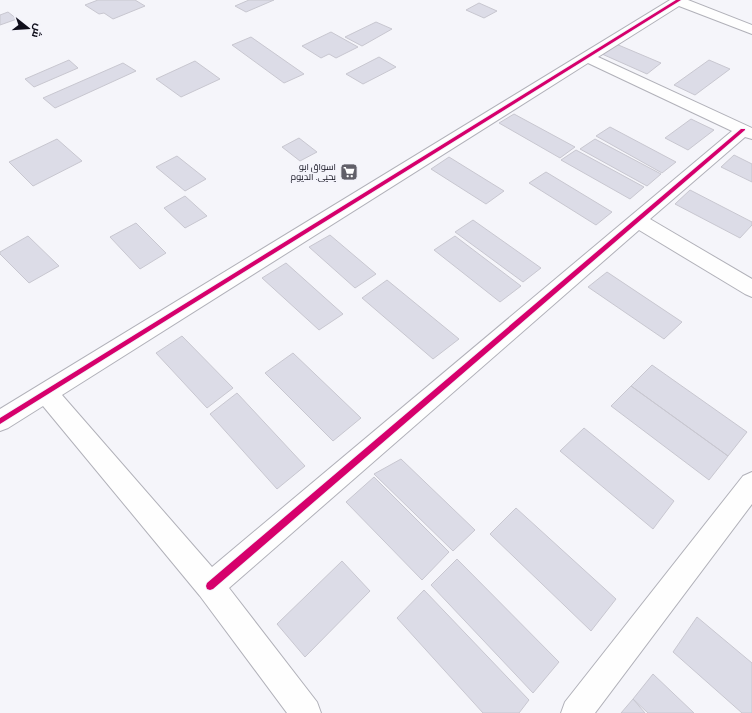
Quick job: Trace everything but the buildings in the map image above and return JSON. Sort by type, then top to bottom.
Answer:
[{"type":"street","points":[[0,421],[588,58],[679,0],[752,30]]},
{"type":"street","points":[[210,586],[637,220],[748,132],[588,58]]},
{"type":"street","points":[[637,220],[752,289]]},
{"type":"street","points":[[45,392],[210,586],[306,713]]},
{"type":"street","points":[[576,713],[752,484]]},
{"type":"cycle path","points":[[0,421],[679,0]]},
{"type":"cycle path","points":[[210,586],[743,130]]},
{"type":"place","name":"اسواق ابو يحيى. الديوم","points":[[349,172]]}]
